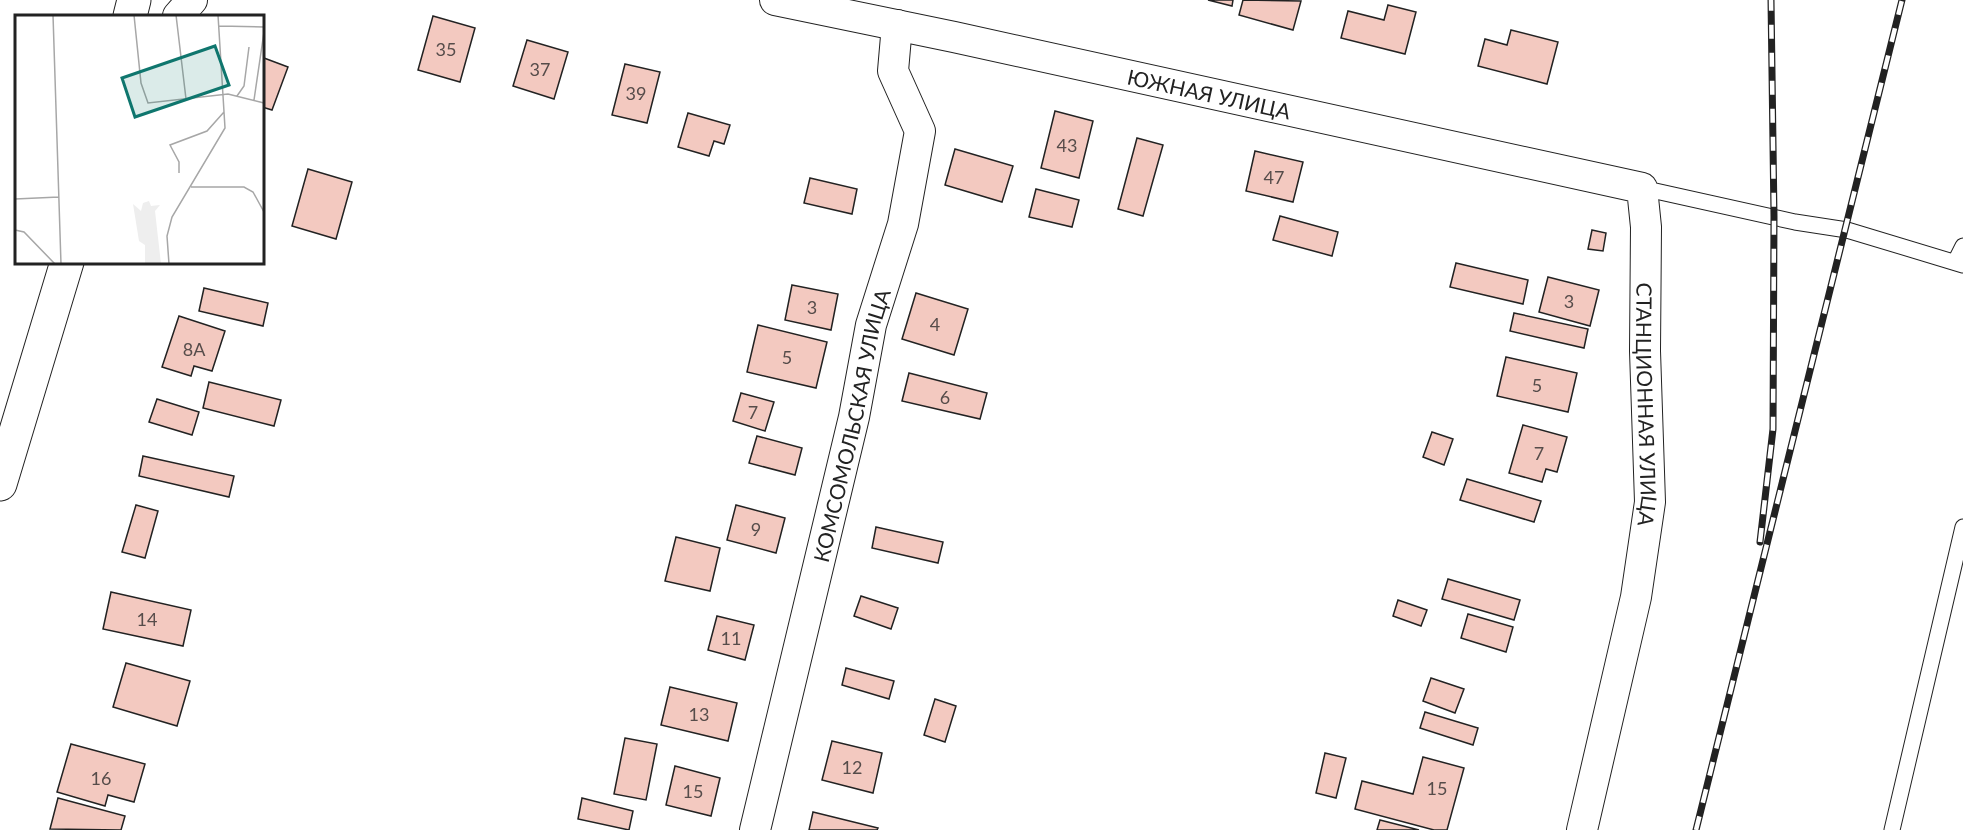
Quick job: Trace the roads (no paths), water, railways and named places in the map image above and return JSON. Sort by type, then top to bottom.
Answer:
[{"type":"street","points":[[130,15],[134,0]]},
{"type":"street","points":[[179,15],[192,0]]},
{"type":"street","name":"ЮЖНАЯ УЛИЦА","points":[[775,0],[1642,188]]},
{"type":"street","name":"КОМСОМОЛЬСКАЯ УЛИЦА","points":[[755,830],[854,417],[871,325],[903,224],[920,131],[893,71],[897,25]]},
{"type":"street","name":"СТАНЦИОННАЯ УЛИЦА","points":[[1581,830],[1635,597],[1650,502],[1645,351],[1646,227],[1642,188]]},
{"type":"street","points":[[0,484],[66,264]]},
{"type":"lane","points":[[1642,188],[1795,222],[1847,230],[1959,264],[1963,246]]},
{"type":"lane","points":[[1892,830],[1963,527]]},
{"type":"railway","points":[[1760,542],[1773,429],[1774,217],[1771,0]]},
{"type":"railway","points":[[1696,830],[1902,0]]}]
